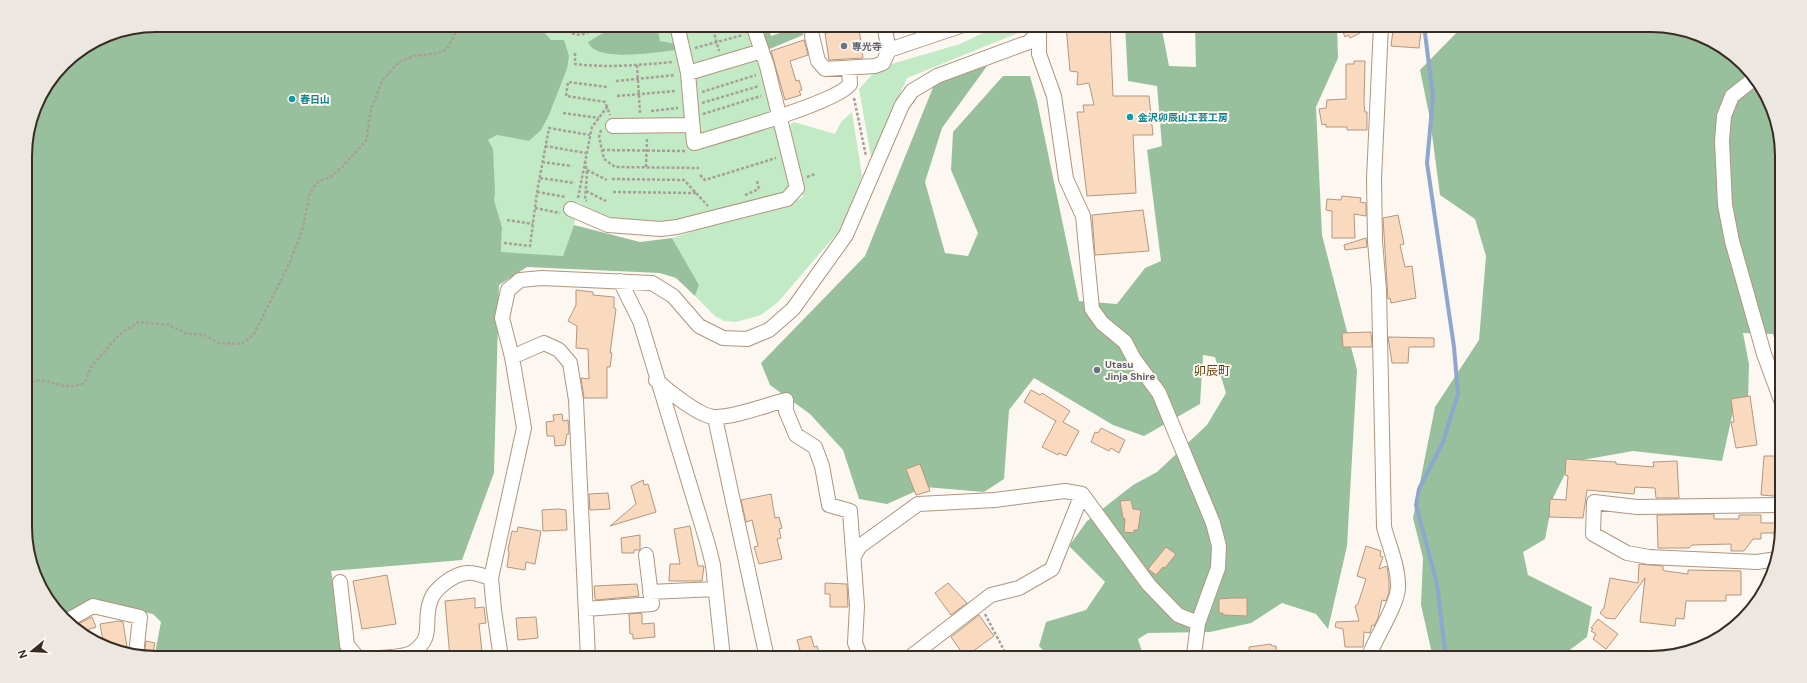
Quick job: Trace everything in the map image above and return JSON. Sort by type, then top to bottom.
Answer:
[{"type":"street","points":[[678,32],[682,74],[694,121],[694,143],[779,117],[841,93],[850,84],[849,68]]},
{"type":"street","points":[[569,213],[608,224],[661,229],[677,227],[787,199],[797,188],[771,82],[762,51],[752,32]]},
{"type":"street","points":[[812,36],[818,61],[821,66],[825,69],[849,68],[875,66],[883,63],[889,50],[885,32]]},
{"type":"street","points":[[889,50],[942,32]]},
{"type":"street","points":[[500,651],[494,610],[492,578],[524,428],[512,357],[502,318],[508,290],[520,280],[542,278],[652,283],[673,296],[699,326],[723,338],[746,339],[769,330],[793,309],[846,235],[902,105],[912,91],[937,76],[1029,42],[1037,32]]},
{"type":"street","points":[[1039,32],[1039,54],[1054,96],[1066,179],[1083,216],[1092,309],[1102,323],[1125,342],[1134,359],[1158,393],[1213,523],[1219,546],[1218,568],[1198,623],[1194,651]]},
{"type":"street","points":[[1371,651],[1390,611],[1398,588],[1394,561],[1384,527],[1379,290],[1375,241],[1374,179],[1381,32]]},
{"type":"street","points":[[682,74],[762,51]]},
{"type":"street","points":[[1750,82],[1732,96],[1724,116],[1722,140],[1725,205],[1732,241],[1764,354],[1775,384]]},
{"type":"street","points":[[613,126],[644,126],[694,121]]},
{"type":"street","points":[[620,281],[640,321],[656,380],[708,545],[716,589],[722,651]]},
{"type":"street","points":[[512,357],[544,343],[559,350],[570,363],[576,400],[588,651]]},
{"type":"street","points":[[656,380],[695,409],[715,418],[786,400],[786,411],[796,436],[815,447],[822,466],[829,504],[850,511],[857,606],[855,643],[858,651]]},
{"type":"street","points":[[715,418],[765,651]]},
{"type":"street","points":[[854,556],[860,546],[918,504],[995,500],[1065,491],[1082,494],[1149,585],[1178,614],[1198,623]]},
{"type":"street","points":[[918,651],[991,595],[1019,588],[1052,569],[1082,494]]},
{"type":"street","points":[[1770,560],[1756,562],[1657,558],[1627,552],[1593,534],[1594,502],[1637,507],[1775,505]]},
{"type":"street","points":[[586,609],[652,604],[646,555]]},
{"type":"street","points":[[414,651],[424,642],[427,633],[430,602],[438,590],[455,576],[469,572],[492,578]]},
{"type":"street","points":[[340,582],[347,645],[352,651]]},
{"type":"street","points":[[650,592],[716,589]]},
{"type":"street","points":[[72,618],[93,606],[140,617],[137,650]]},
{"type":"path","points":[[32,381],[44,380],[53,384],[73,387],[84,383],[90,368],[119,335],[138,322],[170,324],[185,333],[204,335],[218,343],[241,344],[254,334],[290,262],[303,227],[310,192],[319,181],[329,178],[342,167],[366,141],[371,109],[383,79],[399,62],[414,56],[438,54],[447,49],[456,32]]},
{"type":"path","points":[[572,33],[584,35],[589,32]]},
{"type":"path","points":[[714,32],[722,63]]},
{"type":"path","points":[[687,50],[717,42],[743,32]]},
{"type":"path","points":[[575,53],[574,64],[614,67],[674,62]]},
{"type":"path","points":[[636,65],[644,126],[646,167]]},
{"type":"path","points":[[616,80],[682,74]]},
{"type":"path","points":[[607,87],[568,82],[566,96],[605,102],[613,126],[602,126],[599,138],[604,159],[615,167],[699,168]]},
{"type":"path","points":[[694,94],[771,82]]},
{"type":"path","points":[[695,105],[771,82]]},
{"type":"path","points":[[694,121],[771,82]]},
{"type":"path","points":[[617,96],[678,90]]},
{"type":"path","points":[[855,105],[866,156]]},
{"type":"path","points":[[569,213],[585,159],[592,127],[607,107]]},
{"type":"path","points":[[563,113],[599,118]]},
{"type":"path","points":[[504,243],[530,246],[534,208],[549,128],[590,135]]},
{"type":"path","points":[[602,150],[694,152],[694,143]]},
{"type":"path","points":[[545,146],[586,153]]},
{"type":"path","points":[[700,175],[705,180],[788,155]]},
{"type":"path","points":[[585,159],[585,200],[590,203]]},
{"type":"path","points":[[542,162],[572,166]]},
{"type":"path","points":[[586,170],[607,180]]},
{"type":"path","points":[[540,178],[575,183]]},
{"type":"path","points":[[612,179],[684,180],[697,193],[613,192]]},
{"type":"path","points":[[586,191],[606,200]]},
{"type":"path","points":[[537,192],[571,198],[569,213]]},
{"type":"path","points":[[534,208],[569,213]]},
{"type":"path","points":[[507,220],[533,224]]},
{"type":"path","points":[[980,604],[1004,651]]},
{"type":"green space","points":[[148,32],[544,32],[551,40],[564,40],[569,56],[567,69],[549,115],[541,130],[529,141],[497,135],[488,140],[493,149],[494,200],[502,227],[501,252],[563,256],[574,225],[640,242],[672,238],[699,285],[695,296],[676,278],[660,273],[527,267],[499,285],[494,473],[462,560],[331,571],[347,651],[155,651],[161,622],[153,614],[98,602],[68,614],[63,609],[45,582],[34,551],[32,535],[32,148],[34,132],[41,108],[53,87],[63,74],[68,68],[87,53],[108,41],[132,34]]},
{"type":"green space","points":[[544,32],[756,32],[787,127],[794,122],[835,134],[841,122],[852,112],[862,176],[850,208],[839,231],[778,302],[761,315],[736,322],[724,321],[715,316],[695,296],[699,285],[672,238],[718,223],[786,205],[803,197],[801,190],[683,223],[609,220],[577,202],[574,225],[563,256],[501,253],[502,227],[494,200],[494,167],[488,140],[497,135],[529,141],[549,115],[567,69],[551,40]]},
{"type":"green space","points":[[605,32],[658,32],[660,41],[676,44],[676,50],[628,55],[614,54],[602,52],[593,48],[588,42]]},
{"type":"green space","points":[[757,32],[770,32],[771,36],[783,32],[804,32],[803,35],[765,51]]},
{"type":"green space","points":[[985,32],[1021,32],[907,78],[871,157],[859,89],[878,68],[960,44]]},
{"type":"green space","points":[[1125,32],[1162,32],[1169,66],[1196,67],[1195,32],[1337,32],[1338,58],[1316,107],[1322,235],[1357,370],[1347,546],[1328,629],[1316,614],[1282,603],[1251,623],[1210,632],[1148,633],[1138,639],[1142,651],[1044,651],[1039,646],[1046,622],[1086,610],[1105,582],[1069,546],[1087,521],[1133,485],[1157,472],[1207,425],[1226,393],[1215,357],[1203,355],[1200,404],[1144,436],[1113,425],[1034,378],[1009,410],[1004,479],[984,492],[925,487],[887,504],[859,499],[843,450],[810,414],[770,385],[761,363],[865,256],[936,80],[987,66],[942,128],[925,182],[945,253],[968,256],[978,233],[951,170],[953,132],[1003,76],[1030,76],[1037,101],[1079,301],[1117,304],[1145,268],[1161,261],[1147,150],[1162,146],[1157,86],[1128,81]]},
{"type":"green space","points":[[1457,32],[1651,32],[1675,34],[1706,45],[1720,53],[1739,68],[1749,80],[1766,108],[1771,124],[1775,156],[1775,340],[1773,334],[1743,333],[1749,364],[1748,401],[1733,412],[1722,461],[1633,451],[1571,462],[1553,498],[1545,539],[1523,552],[1528,575],[1592,607],[1587,637],[1568,651],[1431,651],[1421,605],[1423,558],[1413,518],[1435,407],[1479,340],[1486,256],[1475,219],[1440,195],[1430,119],[1420,70]]},
{"type":"building","name":"専光寺","points":[[860,32],[863,58],[829,60],[825,33]]},
{"type":"building","points":[[1067,32],[1110,32],[1113,96],[1149,96],[1153,135],[1133,135],[1136,193],[1087,196],[1077,112],[1084,112],[1083,105],[1094,105],[1089,83],[1077,85],[1078,72],[1070,71]]},
{"type":"building","points":[[1343,32],[1362,32],[1350,38],[1348,35],[1345,37]]},
{"type":"building","points":[[1393,32],[1421,32],[1419,48],[1391,46]]},
{"type":"building","points":[[804,40],[808,55],[790,61],[796,81],[799,80],[802,90],[799,91],[801,95],[785,100],[771,51]]},
{"type":"building","points":[[1354,61],[1365,61],[1364,104],[1365,112],[1367,112],[1367,130],[1347,130],[1347,127],[1326,127],[1326,124],[1322,125],[1319,109],[1326,108],[1327,100],[1346,99],[1346,64],[1354,64]]},
{"type":"building","points":[[1342,196],[1361,198],[1360,202],[1366,203],[1366,216],[1354,214],[1355,238],[1332,238],[1332,211],[1326,210],[1327,199],[1341,200]]},
{"type":"building","points":[[1143,210],[1149,251],[1095,255],[1092,215]]},
{"type":"building","points":[[1398,215],[1404,244],[1400,245],[1405,267],[1412,266],[1416,298],[1391,303],[1390,298],[1388,299],[1383,218]]},
{"type":"building","points":[[1366,238],[1367,247],[1345,250],[1344,245]]},
{"type":"building","points":[[576,290],[593,292],[593,295],[614,297],[614,308],[616,309],[610,353],[612,353],[610,367],[607,367],[607,398],[584,398],[581,378],[589,379],[588,349],[576,348],[577,326],[568,321],[576,305]]},
{"type":"building","points":[[1371,332],[1372,347],[1343,347],[1342,333]]},
{"type":"building","points":[[1388,337],[1434,338],[1434,347],[1409,347],[1408,363],[1392,363]]},
{"type":"building","points":[[1031,390],[1040,395],[1042,393],[1070,411],[1063,422],[1079,431],[1066,456],[1059,453],[1058,455],[1042,447],[1056,421],[1024,402]]},
{"type":"building","points":[[1750,396],[1757,445],[1736,448],[1731,422],[1734,422],[1731,399]]},
{"type":"building","points":[[562,414],[563,421],[568,420],[569,434],[567,434],[565,445],[555,446],[554,436],[547,436],[546,422],[554,421],[553,415]]},
{"type":"building","points":[[1101,428],[1125,440],[1119,453],[1111,448],[1109,451],[1091,442],[1095,432],[1098,433]]},
{"type":"building","points":[[1764,456],[1775,456],[1774,496],[1761,495]]},
{"type":"building","points":[[1566,459],[1616,462],[1616,464],[1654,467],[1653,462],[1677,461],[1679,498],[1656,498],[1655,488],[1635,487],[1634,494],[1587,490],[1583,518],[1549,517],[1550,499],[1566,500],[1568,476],[1565,475]]},
{"type":"building","points":[[920,464],[930,491],[916,495],[906,469]]},
{"type":"building","points":[[643,480],[644,485],[648,484],[656,512],[610,526],[636,504],[631,486]]},
{"type":"building","points":[[608,493],[610,509],[590,510],[589,494]]},
{"type":"building","points":[[771,494],[775,518],[779,517],[782,528],[779,529],[781,538],[777,539],[782,559],[759,564],[754,547],[758,546],[752,520],[746,522],[741,500]]},
{"type":"building","points":[[1131,500],[1133,509],[1141,510],[1138,530],[1134,530],[1134,533],[1124,532],[1125,519],[1123,518],[1120,501]]},
{"type":"building","points":[[542,510],[566,510],[567,530],[543,531]]},
{"type":"building","points":[[1714,514],[1714,519],[1739,519],[1739,515],[1761,515],[1761,523],[1775,523],[1775,533],[1761,533],[1761,539],[1753,539],[1744,551],[1731,551],[1731,544],[1692,545],[1689,548],[1658,548],[1657,515]]},
{"type":"building","points":[[690,526],[698,566],[704,566],[702,581],[669,581],[670,564],[680,564],[674,529]]},
{"type":"building","points":[[518,527],[541,531],[535,564],[526,562],[525,570],[507,567],[509,553],[508,549],[512,531],[517,532]]},
{"type":"building","points":[[640,535],[640,550],[634,550],[634,553],[622,553],[621,538]]},
{"type":"building","points":[[1366,546],[1381,551],[1380,556],[1383,557],[1379,569],[1387,566],[1389,593],[1386,601],[1382,600],[1378,618],[1374,626],[1372,625],[1370,633],[1364,632],[1363,647],[1345,647],[1343,629],[1335,627],[1336,622],[1359,621],[1355,606],[1358,604],[1366,579],[1357,576]]},
{"type":"building","points":[[1166,547],[1176,554],[1165,568],[1163,567],[1156,575],[1148,569]]},
{"type":"building","points":[[1639,564],[1663,566],[1663,570],[1665,571],[1688,574],[1688,570],[1741,571],[1741,595],[1726,595],[1726,601],[1686,601],[1684,619],[1676,618],[1675,626],[1640,622],[1645,578],[1615,619],[1606,618],[1600,613],[1604,608],[1610,578],[1638,583]]},
{"type":"building","points":[[387,575],[396,624],[362,629],[353,581]]},
{"type":"building","points":[[825,583],[847,584],[848,607],[830,607],[830,594],[825,594]]},
{"type":"building","points":[[948,583],[967,603],[951,615],[935,593]]},
{"type":"building","points":[[637,584],[639,596],[596,600],[595,598],[594,586]]},
{"type":"building","points":[[475,598],[475,608],[484,607],[486,623],[479,624],[482,651],[449,651],[445,601]]},
{"type":"building","points":[[1247,598],[1247,616],[1223,615],[1223,613],[1219,613],[1219,599]]},
{"type":"building","points":[[629,614],[642,614],[642,624],[654,623],[655,637],[633,639],[633,634],[630,634]]},
{"type":"building","points":[[979,615],[994,636],[973,651],[961,651],[951,637]]},
{"type":"building","points":[[92,617],[96,627],[87,630],[79,624]]},
{"type":"building","points":[[536,617],[538,638],[518,640],[516,618]]},
{"type":"building","points":[[1598,619],[1618,634],[1606,649],[1593,639],[1596,634],[1591,631],[1593,629],[1591,628]]},
{"type":"building","points":[[119,621],[123,622],[127,647],[103,639],[100,624]]},
{"type":"building","points":[[811,636],[814,647],[817,646],[819,651],[795,651],[800,650],[797,640]]},
{"type":"building","points":[[146,641],[155,643],[153,651],[145,651]]},
{"type":"building","points":[[1271,644],[1272,646],[1276,646],[1276,651],[1249,651],[1249,647]]},
{"type":"waterway","points":[[1425,32],[1433,97],[1427,163],[1454,347],[1458,394],[1443,442],[1419,489],[1416,505],[1437,584],[1445,651]]},
{"type":"place","name":"専光寺","points":[[844,46]]},
{"type":"place","name":"春日山","points":[[292,99]]},
{"type":"place","name":"金沢卯辰山工芸工房","points":[[1130,117]]},
{"type":"place","name":"Utasu Jinja Shire","points":[[1097,370]]},
{"type":"district","name":"卯辰町","points":[[1212,371]]}]
